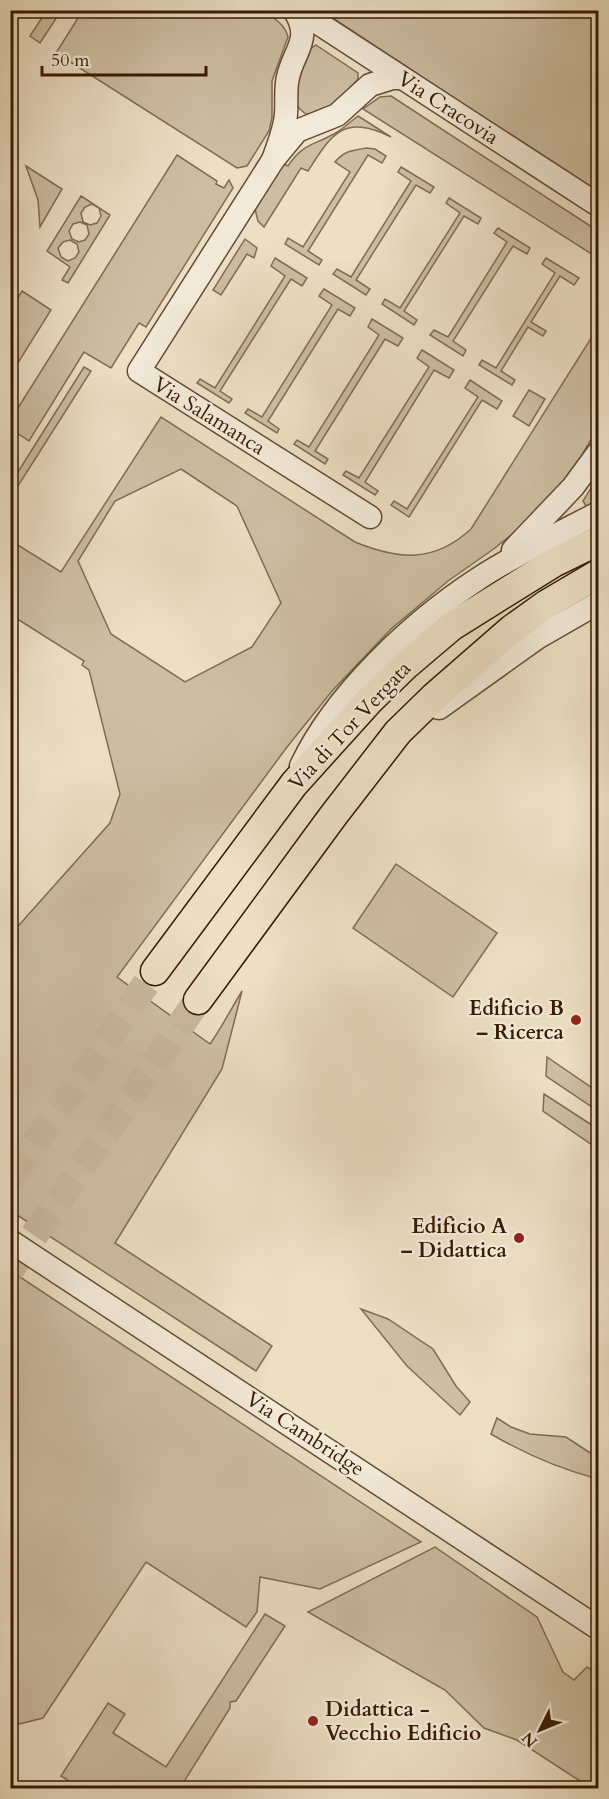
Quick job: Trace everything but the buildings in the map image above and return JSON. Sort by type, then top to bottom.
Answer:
[{"type":"main road","name":"Via di Tor Vergata","points":[[155,971],[294,784],[368,702],[453,626],[553,563],[598,541]]},
{"type":"main road","name":"Via di Tor Vergata","points":[[198,1000],[375,759],[420,710],[512,630],[547,604],[598,573]]},
{"type":"street","name":"Via Cracovia","points":[[296,10],[598,205]]},
{"type":"street","name":"Via Salamanca","points":[[273,160],[285,122],[288,74],[301,43],[302,23],[296,10]]},
{"type":"street","points":[[297,55],[305,46],[320,37],[327,35],[339,37]]},
{"type":"street","name":"Via Salamanca","points":[[354,99],[366,77],[364,59],[359,50]]},
{"type":"street","name":"Via Salamanca","points":[[370,517],[139,371],[273,160],[297,131],[337,114],[374,83],[402,78]]},
{"type":"street","points":[[294,784],[305,757],[327,720],[365,676],[425,618],[480,577],[528,536],[573,487],[598,453]]},
{"type":"street","points":[[480,577],[598,513]]},
{"type":"street","name":"Via di Tor Vergata","points":[[391,741],[537,638],[598,603]]},
{"type":"street","name":"Via Cambridge","points":[[10,1241],[598,1628]]},
{"type":"shaded area","points":[[47,10],[61,11],[40,43],[30,36]]},
{"type":"shaded area","points":[[83,10],[263,11],[278,22],[288,37],[272,81],[272,118],[269,131],[247,166],[237,168],[56,53]]},
{"type":"shaded area","points":[[322,11],[598,11],[598,193]]},
{"type":"shaded area","points":[[316,45],[358,73],[358,79],[334,105],[311,116],[302,111],[295,96],[302,67],[310,49]]},
{"type":"shaded area","points":[[391,96],[598,231],[598,258],[363,109],[380,97]]},
{"type":"shaded area","points":[[358,116],[391,137],[362,127],[341,131],[332,137],[308,171],[301,168],[264,227],[258,221],[255,209],[282,163],[288,166],[303,149],[337,132]]},
{"type":"shaded area","points":[[367,148],[375,149],[386,156],[382,163],[368,155],[308,251],[322,260],[319,265],[285,244],[288,238],[303,247],[350,172],[335,162],[342,155]]},
{"type":"shaded area","points":[[177,155],[217,181],[216,184],[224,188],[229,180],[233,188],[146,327],[139,323],[111,368],[84,352],[29,441],[11,429],[11,419]]},
{"type":"shaded area","points":[[26,166],[62,189],[40,227],[38,200]]},
{"type":"shaded area","points":[[401,167],[434,187],[430,193],[416,185],[356,280],[370,289],[366,295],[333,274],[337,269],[351,277],[411,181],[398,172]]},
{"type":"shaded area","points":[[81,196],[110,215],[68,283],[62,280],[70,267],[47,251]],"holes":[[[92,204],[99,208],[101,216],[97,223],[90,225],[83,222],[81,213],[85,207]],[[80,222],[87,225],[89,234],[85,240],[79,242],[72,239],[69,231],[73,224]],[[70,240],[77,244],[79,252],[75,258],[68,261],[61,257],[58,248],[63,242]]]},
{"type":"shaded area","points":[[449,198],[481,218],[478,224],[464,216],[404,311],[417,320],[414,325],[382,304],[385,299],[400,308],[460,213],[446,203]]},
{"type":"shaded area","points":[[498,228],[530,248],[527,254],[513,246],[453,341],[466,350],[463,356],[430,335],[434,330],[448,337],[507,242],[494,233]]},
{"type":"shaded area","points":[[245,239],[257,248],[254,258],[247,254],[221,295],[213,290]]},
{"type":"shaded area","points":[[275,258],[307,278],[302,286],[291,279],[220,391],[232,399],[229,403],[197,383],[200,379],[215,388],[285,276],[271,266]]},
{"type":"shaded area","points":[[546,258],[579,278],[574,285],[560,276],[531,322],[546,331],[543,336],[528,327],[501,371],[515,380],[512,385],[479,365],[482,360],[496,368],[555,273],[542,264]]},
{"type":"shaded area","points":[[324,289],[355,308],[350,316],[338,309],[268,421],[279,429],[277,433],[245,413],[248,409],[262,417],[332,305],[319,296]]},
{"type":"shaded area","points":[[22,291],[51,310],[11,374],[11,309]]},
{"type":"shaded area","points":[[372,319],[403,338],[398,346],[385,339],[315,451],[328,459],[325,464],[294,444],[297,440],[309,447],[379,335],[368,327]]},
{"type":"shaded area","points":[[598,327],[598,428],[570,475],[528,521],[448,581],[391,629],[332,691],[287,747],[117,977],[210,1044],[242,991],[222,1069],[115,1243],[272,1346],[256,1371],[11,1211],[11,934],[110,823],[120,794],[89,670],[82,665],[84,661],[11,615],[10,540],[61,572],[161,417],[355,542],[371,548],[401,555],[430,553],[457,540],[471,529]],"holes":[[[181,469],[237,506],[281,603],[252,647],[185,682],[111,634],[78,561],[115,501]]]},
{"type":"shaded area","points":[[422,350],[454,370],[449,378],[434,370],[365,482],[378,491],[375,495],[343,475],[346,471],[359,478],[429,367],[417,358]]},
{"type":"shaded area","points":[[84,367],[91,371],[11,497],[11,483]]},
{"type":"shaded area","points":[[470,380],[502,401],[497,409],[482,400],[409,517],[391,505],[394,501],[407,509],[478,397],[465,388]]},
{"type":"shaded area","points":[[529,390],[545,399],[529,426],[513,416]]},
{"type":"shaded area","points":[[598,477],[598,502],[586,506],[583,501]]},
{"type":"shaded area","points":[[396,864],[497,933],[453,997],[353,928]]},
{"type":"shaded area","points":[[547,1057],[598,1092],[598,1111],[546,1076]]},
{"type":"shaded area","points":[[544,1094],[598,1129],[598,1149],[543,1111]]},
{"type":"shaded area","points":[[10,1271],[421,1542],[320,1589],[260,1577],[257,1612],[246,1627],[146,1562],[43,1718],[11,1726]]},
{"type":"shaded area","points":[[361,1309],[388,1319],[433,1349],[456,1386],[470,1402],[460,1415],[407,1366]]},
{"type":"shaded area","points":[[497,1418],[511,1427],[530,1434],[566,1437],[598,1458],[598,1479],[543,1460],[491,1434]]},
{"type":"shaded area","points":[[435,1547],[537,1617],[563,1672],[574,1680],[587,1667],[598,1674],[598,1783],[580,1781],[517,1740],[484,1728],[445,1690],[308,1612]]},
{"type":"shaded area","points":[[265,1614],[285,1626],[236,1701],[230,1702],[230,1708],[180,1788],[80,1788],[61,1776],[108,1703],[125,1714],[113,1733],[166,1767]]},
{"type":"tunnel","points":[[10,1179],[155,971]]},
{"type":"tunnel","points":[[10,1270],[198,1000]]},
{"type":"place","name":"Edificio B – Ricerca","points":[[576,1020]]},
{"type":"place","name":"Edificio A – Didattica","points":[[519,1238]]},
{"type":"place","name":"Didattica - Vecchio Edificio","points":[[313,1721]]}]
